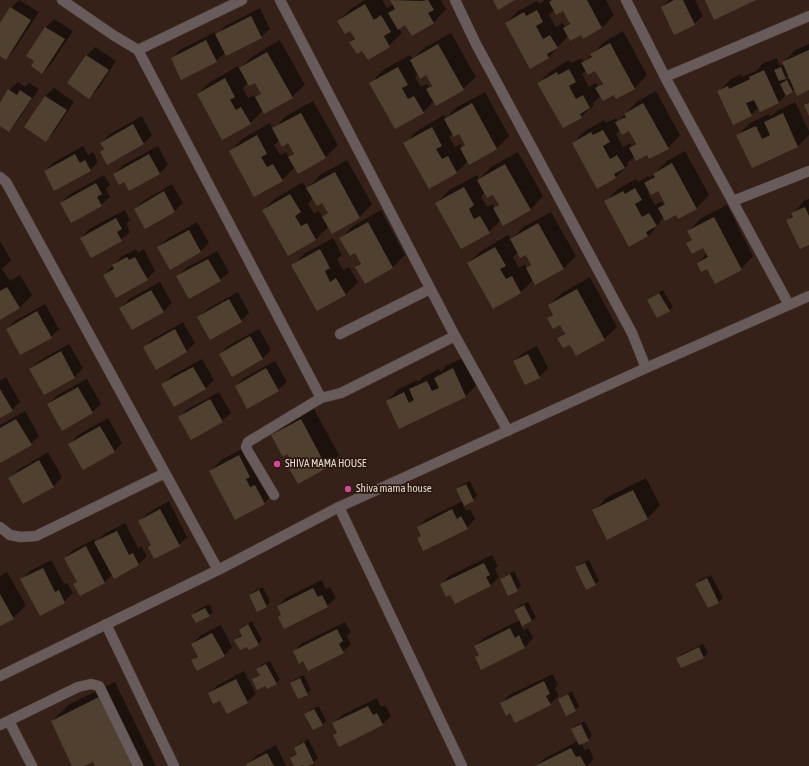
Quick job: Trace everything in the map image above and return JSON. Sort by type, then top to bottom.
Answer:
[{"type":"street","points":[[62,0],[113,35],[138,50],[321,398]]},
{"type":"street","points":[[138,50],[242,0]]},
{"type":"street","points":[[280,0],[430,289],[508,431]]},
{"type":"street","points":[[455,0],[476,44],[632,333],[646,368]]},
{"type":"street","points":[[626,0],[665,77],[789,305]]},
{"type":"street","points":[[665,77],[809,16]]},
{"type":"street","points":[[733,200],[809,171]]},
{"type":"street","points":[[0,177],[6,182],[218,570]]},
{"type":"street","points":[[340,334],[430,289]]},
{"type":"street","points":[[0,676],[218,570],[339,508],[646,368],[809,296]]},
{"type":"street","points":[[274,495],[246,447],[248,442],[321,398],[341,393],[455,336]]},
{"type":"street","points":[[0,526],[10,535],[21,537],[36,536],[165,473]]},
{"type":"street","points":[[339,508],[462,766]]},
{"type":"street","points":[[106,624],[174,766]]},
{"type":"street","points":[[32,766],[5,723],[78,688],[91,684],[99,686],[138,766]]},
{"type":"building","points":[[390,0],[428,0],[434,10],[428,13],[434,23],[412,36],[405,25],[398,30],[388,13],[395,9]]},
{"type":"building","points":[[493,0],[515,0],[498,10]]},
{"type":"building","points":[[553,0],[587,0],[602,28],[583,39],[581,35],[570,41],[563,28],[570,24],[563,11],[556,15],[549,2]]},
{"type":"building","points":[[674,0],[683,0],[695,25],[674,35],[661,7]]},
{"type":"building","points":[[705,0],[756,0],[714,20]]},
{"type":"building","points":[[365,4],[374,20],[381,15],[391,32],[384,36],[390,47],[368,60],[362,51],[357,54],[349,42],[355,39],[350,31],[345,34],[337,21]]},
{"type":"building","points":[[10,7],[31,20],[6,60],[0,56],[0,23]]},
{"type":"building","points":[[537,10],[543,22],[536,26],[543,39],[550,35],[558,48],[547,54],[549,58],[530,69],[505,23],[524,12],[526,16]]},
{"type":"building","points":[[251,16],[262,38],[226,56],[215,34]]},
{"type":"building","points":[[45,27],[65,39],[42,74],[31,66],[34,61],[26,56]]},
{"type":"building","points":[[206,40],[217,62],[181,80],[171,58]]},
{"type":"building","points":[[610,43],[635,89],[616,99],[614,95],[603,101],[595,88],[603,84],[595,71],[588,75],[581,63],[592,57],[590,54]]},
{"type":"building","points":[[438,44],[464,90],[436,106],[426,89],[432,86],[426,75],[420,79],[410,60]]},
{"type":"building","points":[[809,50],[809,90],[797,96],[782,62]]},
{"type":"building","points":[[267,52],[293,98],[264,114],[255,97],[261,94],[255,83],[249,86],[239,68]]},
{"type":"building","points":[[86,55],[109,70],[89,99],[67,83]]},
{"type":"building","points":[[398,67],[408,85],[402,88],[408,99],[414,96],[424,113],[395,129],[369,83]]},
{"type":"building","points":[[781,67],[786,79],[779,81],[774,70]]},
{"type":"building","points":[[569,69],[576,82],[569,86],[576,99],[583,95],[590,108],[580,114],[582,118],[563,128],[537,83],[557,72],[558,75]]},
{"type":"building","points":[[764,70],[779,103],[760,112],[754,100],[746,103],[752,116],[733,125],[717,91],[728,86],[729,89],[750,79],[749,77]]},
{"type":"building","points":[[225,78],[235,97],[230,100],[236,110],[241,107],[251,124],[222,140],[197,94]]},
{"type":"building","points":[[787,80],[793,92],[786,96],[780,84]]},
{"type":"building","points":[[8,89],[17,95],[20,90],[32,98],[9,132],[0,126],[0,103]]},
{"type":"building","points":[[45,96],[67,110],[46,142],[24,127]]},
{"type":"building","points":[[472,103],[497,149],[469,165],[460,148],[465,145],[459,134],[454,137],[444,119]]},
{"type":"building","points":[[643,103],[669,149],[649,159],[647,155],[636,161],[629,148],[636,144],[629,131],[622,135],[615,122],[626,117],[624,114]]},
{"type":"building","points":[[809,103],[809,116],[804,105]]},
{"type":"building","points":[[301,113],[326,158],[298,174],[288,157],[294,154],[288,143],[282,147],[272,128]]},
{"type":"building","points":[[783,113],[798,147],[752,168],[736,135],[756,126],[762,139],[770,135],[764,122]]},
{"type":"building","points":[[133,124],[144,144],[107,165],[100,152],[104,149],[100,143]]},
{"type":"building","points":[[432,127],[442,146],[436,149],[442,159],[448,156],[457,173],[429,189],[403,143]]},
{"type":"building","points":[[603,130],[610,142],[603,146],[610,159],[617,155],[625,168],[614,174],[616,178],[597,189],[572,143],[591,132],[593,135]]},
{"type":"building","points":[[257,135],[267,154],[261,157],[267,167],[273,164],[283,181],[254,197],[229,151]]},
{"type":"building","points":[[75,154],[80,163],[85,160],[91,171],[54,191],[44,171]]},
{"type":"building","points":[[149,154],[160,174],[129,191],[124,182],[119,185],[113,174]]},
{"type":"building","points":[[672,163],[697,209],[678,219],[676,215],[665,221],[658,208],[665,204],[658,191],[651,195],[644,183],[655,177],[653,174]]},
{"type":"building","points":[[505,164],[531,210],[503,226],[493,208],[499,205],[493,195],[487,198],[477,180]]},
{"type":"building","points":[[335,172],[360,218],[332,234],[322,217],[328,213],[322,203],[317,206],[306,188]]},
{"type":"building","points":[[96,183],[102,194],[97,197],[102,206],[71,223],[60,203]]},
{"type":"building","points":[[464,187],[474,205],[469,209],[474,219],[480,216],[490,233],[461,249],[435,203]]},
{"type":"building","points":[[635,188],[642,200],[635,204],[642,217],[649,213],[657,226],[646,232],[648,236],[629,247],[604,201],[623,191],[625,194]]},
{"type":"building","points":[[164,191],[175,212],[145,229],[134,209]]},
{"type":"building","points":[[290,194],[301,212],[295,216],[301,226],[307,223],[316,240],[288,256],[262,210]]},
{"type":"building","points":[[805,207],[809,216],[809,245],[800,249],[786,220],[793,217],[791,213]]},
{"type":"building","points":[[714,217],[742,270],[715,284],[707,269],[701,272],[697,263],[708,257],[703,248],[692,254],[686,243],[692,240],[687,231]]},
{"type":"building","points":[[116,218],[122,229],[117,232],[122,241],[91,258],[80,238]]},
{"type":"building","points":[[368,222],[393,268],[365,284],[355,267],[361,264],[355,253],[350,256],[339,238]]},
{"type":"building","points":[[538,223],[564,269],[535,285],[526,268],[531,265],[526,255],[520,258],[510,239]]},
{"type":"building","points":[[189,230],[201,252],[170,270],[157,247]]},
{"type":"building","points":[[495,247],[506,266],[500,269],[506,279],[512,276],[521,293],[493,309],[467,263]]},
{"type":"building","points":[[320,249],[330,268],[325,271],[330,282],[336,278],[346,295],[317,311],[291,265]]},
{"type":"building","points":[[127,257],[129,260],[135,257],[148,280],[116,298],[103,275],[114,269],[112,265]]},
{"type":"building","points":[[208,259],[221,281],[189,299],[176,276]]},
{"type":"building","points":[[7,287],[20,308],[0,320],[0,291]]},
{"type":"building","points":[[577,289],[605,340],[576,356],[570,345],[563,348],[557,338],[565,334],[560,325],[553,329],[547,318],[553,315],[548,305]]},
{"type":"building","points":[[151,290],[164,312],[132,330],[119,308]]},
{"type":"building","points":[[659,293],[670,311],[657,318],[647,300]]},
{"type":"building","points":[[229,299],[242,322],[210,340],[197,317]]},
{"type":"building","points":[[37,311],[52,338],[20,355],[6,329]]},
{"type":"building","points":[[175,329],[187,352],[156,370],[143,347]]},
{"type":"building","points":[[250,336],[263,359],[232,377],[219,354]]},
{"type":"building","points":[[61,351],[75,378],[44,395],[29,369]]},
{"type":"building","points":[[528,354],[540,378],[525,385],[513,361]]},
{"type":"building","points":[[193,367],[206,389],[174,407],[161,384]]},
{"type":"building","points":[[266,368],[279,391],[247,409],[235,386]]},
{"type":"building","points":[[453,368],[466,397],[399,429],[386,401],[404,392],[409,403],[414,400],[409,389],[427,381],[432,391],[439,388],[434,378]]},
{"type":"building","points":[[78,387],[93,413],[62,431],[47,404]]},
{"type":"building","points":[[0,389],[13,411],[0,418]]},
{"type":"building","points":[[210,399],[223,422],[191,440],[178,417]]},
{"type":"building","points":[[16,419],[32,445],[0,463],[0,428]]},
{"type":"building","points":[[301,419],[327,468],[298,484],[287,465],[292,462],[287,454],[283,457],[271,435]]},
{"type":"building","points":[[100,426],[115,452],[83,470],[68,444]]},
{"type":"building","points":[[239,455],[250,477],[246,479],[250,487],[255,485],[265,504],[235,520],[209,471]]},
{"type":"building","points":[[39,460],[54,487],[23,504],[8,478]]},
{"type":"building","points":[[466,484],[474,501],[464,506],[456,489]]},
{"type":"building","points":[[633,490],[648,519],[607,540],[592,510]]},
{"type":"building","points":[[160,509],[180,546],[154,559],[148,547],[151,545],[138,521]]},
{"type":"building","points":[[452,509],[457,519],[461,516],[468,529],[423,551],[417,538],[421,536],[417,527]]},
{"type":"building","points":[[117,531],[129,555],[133,553],[139,565],[114,579],[94,542]]},
{"type":"building","points":[[86,546],[105,583],[80,596],[73,584],[77,582],[64,558]]},
{"type":"building","points":[[484,563],[490,575],[486,577],[491,586],[455,604],[450,595],[446,597],[440,584]]},
{"type":"building","points":[[585,563],[596,585],[586,590],[575,567]]},
{"type":"building","points":[[43,568],[55,592],[59,590],[65,603],[40,616],[20,579]]},
{"type":"building","points":[[510,574],[518,591],[508,596],[500,579]]},
{"type":"building","points":[[707,578],[719,603],[708,608],[695,584]]},
{"type":"building","points":[[313,588],[318,597],[322,595],[328,607],[284,629],[278,617],[281,615],[277,606]]},
{"type":"building","points":[[259,590],[267,607],[257,612],[249,595]]},
{"type":"building","points":[[0,594],[14,619],[0,626]]},
{"type":"building","points":[[524,605],[532,621],[522,626],[514,610]]},
{"type":"building","points":[[205,608],[210,616],[196,623],[191,615]]},
{"type":"building","points":[[248,624],[259,645],[249,650],[247,647],[240,650],[234,640],[242,636],[239,630]]},
{"type":"building","points":[[510,628],[515,638],[519,635],[525,648],[481,670],[475,657],[479,655],[474,646]]},
{"type":"building","points":[[337,629],[343,641],[339,644],[344,653],[308,671],[303,661],[299,664],[293,651]]},
{"type":"building","points":[[212,633],[225,656],[197,671],[191,660],[198,657],[191,644]]},
{"type":"building","points":[[699,647],[704,658],[681,668],[676,658]]},
{"type":"building","points":[[266,664],[277,684],[267,689],[265,686],[257,690],[252,679],[260,675],[256,669]]},
{"type":"building","points":[[300,678],[308,695],[298,699],[290,683]]},
{"type":"building","points":[[236,679],[248,703],[227,714],[220,701],[213,704],[208,693]]},
{"type":"building","points":[[544,681],[550,694],[546,696],[551,705],[515,723],[510,713],[506,716],[500,703]]},
{"type":"building","points":[[568,694],[576,711],[566,716],[558,699]]},
{"type":"building","points":[[99,697],[132,766],[95,766],[93,762],[84,766],[72,766],[51,721]]},
{"type":"building","points":[[368,706],[373,715],[377,713],[383,725],[339,747],[333,735],[337,733],[332,723]]},
{"type":"building","points":[[314,709],[323,725],[313,730],[304,714]]},
{"type":"building","points":[[581,724],[589,741],[579,745],[571,729]]},
{"type":"building","points":[[304,742],[314,763],[308,766],[294,766],[290,758],[297,754],[294,748]]},
{"type":"building","points":[[571,748],[576,757],[580,756],[586,766],[535,766]]},
{"type":"building","points":[[267,753],[274,766],[247,766],[246,764]]},
{"type":"place","name":"SHIVA MAMA HOUSE","points":[[277,464]]},
{"type":"place","name":"Shiva mama house","points":[[348,489]]}]
